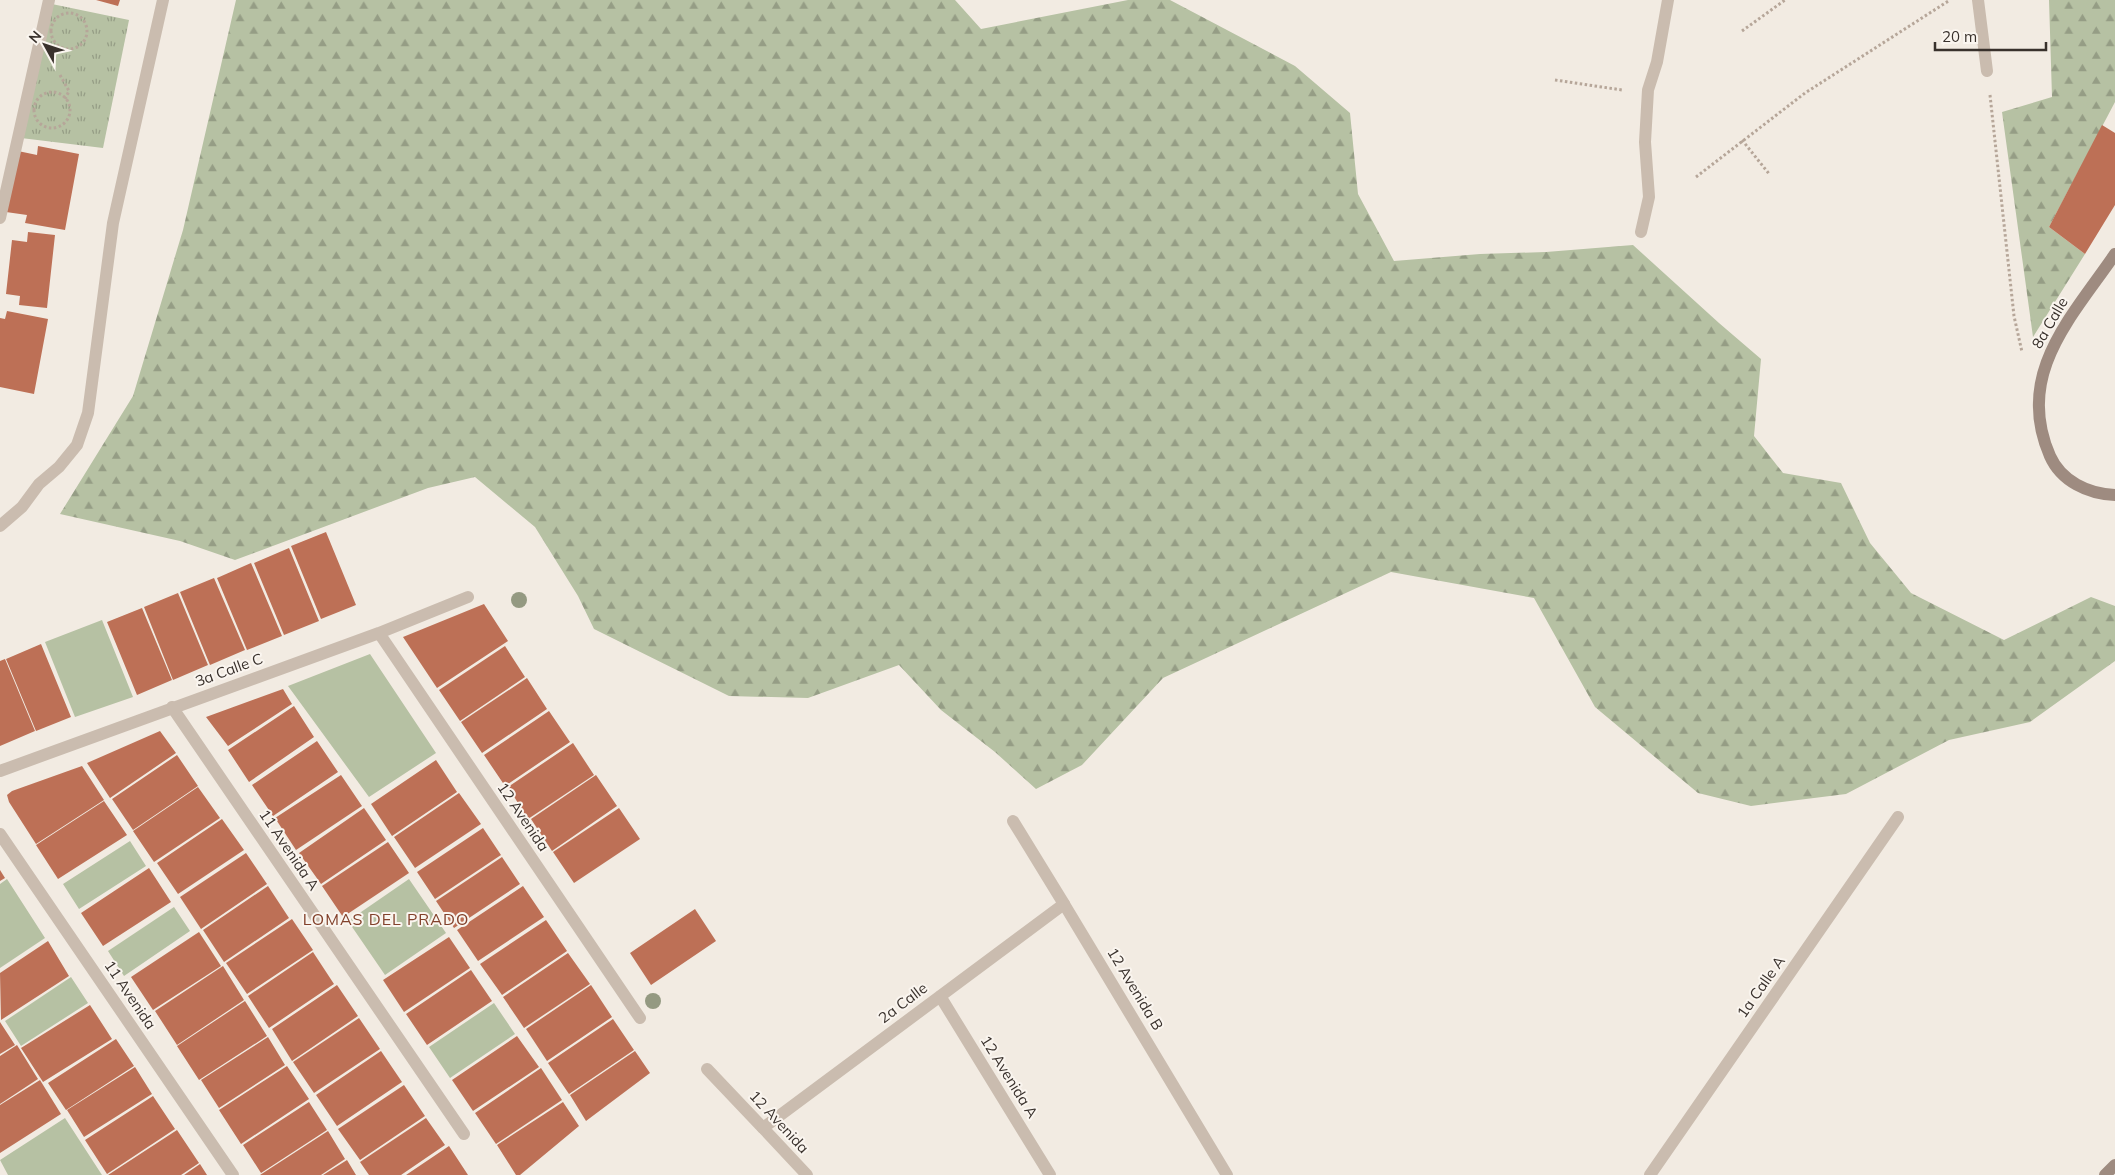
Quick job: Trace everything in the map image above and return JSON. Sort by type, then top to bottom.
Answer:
[{"type":"main road","name":"8a Calle","points":[[2115,254],[2065,324],[2054,343],[2040,382],[2039,392],[2040,422],[2044,441],[2060,472],[2080,486],[2101,493],[2115,494]]},
{"type":"main road","points":[[2105,1175],[2115,1165]]},
{"type":"street","points":[[0,218],[49,0]]},
{"type":"street","points":[[0,526],[22,507],[39,484],[59,467],[76,444],[88,413],[113,223],[163,0]]},
{"type":"street","points":[[1641,232],[1649,197],[1645,142],[1648,90],[1656,62],[1668,0]]},
{"type":"street","points":[[1978,0],[1987,71]]},
{"type":"street","name":"3a Calle C","points":[[0,771],[379,633],[468,597]]},
{"type":"street","name":"12 Avenida","points":[[379,633],[640,1018]]},
{"type":"street","name":"11 Avenida A","points":[[172,708],[464,1134]]},
{"type":"street","name":"1a Calle A","points":[[1650,1175],[1898,817]]},
{"type":"street","name":"12 Avenida B","points":[[1013,821],[1227,1175]]},
{"type":"street","name":"11 Avenida","points":[[0,834],[233,1175]]},
{"type":"street","name":"2a Calle","points":[[763,1128],[1064,904]]},
{"type":"street","name":"12 Avenida A","points":[[940,996],[1050,1175]]},
{"type":"street","name":"12 Avenida","points":[[707,1069],[807,1175]]},
{"type":"path","points":[[1742,31],[1785,0]]},
{"type":"path","points":[[1696,178],[1804,93],[1950,0]]},
{"type":"path","points":[[1987,71],[2014,316],[2025,363],[2039,392]]},
{"type":"path","points":[[1555,80],[1622,90],[1648,90]]},
{"type":"path","points":[[1742,140],[1770,175]]},
{"type":"green space","points":[[236,0],[955,0],[981,29],[1128,0],[1170,0],[1295,66],[1350,113],[1358,194],[1394,261],[1633,245],[1761,359],[1754,436],[1783,473],[1841,483],[1870,543],[1911,593],[2004,640],[2091,597],[2115,606],[2115,661],[2030,722],[1949,740],[1846,794],[1751,806],[1698,793],[1595,707],[1534,598],[1391,572],[1163,678],[1082,765],[1036,789],[995,752],[941,710],[899,665],[808,698],[729,696],[594,629],[578,596],[535,527],[475,477],[428,488],[235,560],[180,541],[60,514],[133,396],[183,230]]},
{"type":"green space","points":[[2049,0],[2115,0],[2115,102],[2049,227],[2085,254],[2033,337],[2002,112],[2052,97]]},
{"type":"green space","points":[[47,3],[129,20],[103,148],[21,138]]},
{"type":"green space","points":[[102,620],[133,697],[75,717],[45,642]]},
{"type":"green space","points":[[370,654],[436,753],[369,797],[288,686]]},
{"type":"green space","points":[[130,841],[146,866],[79,909],[63,884]]},
{"type":"green space","points":[[7,879],[45,938],[0,968],[0,884]]},
{"type":"green space","points":[[409,879],[446,933],[385,975],[348,921]]},
{"type":"green space","points":[[174,907],[190,931],[124,976],[108,951]]},
{"type":"green space","points":[[71,977],[88,1003],[21,1046],[5,1021]]},
{"type":"green space","points":[[494,1003],[515,1034],[450,1078],[429,1047]]},
{"type":"green space","points":[[65,1118],[102,1175],[8,1175],[0,1160]]},
{"type":"building","points":[[96,0],[120,0],[118,6]]},
{"type":"building","points":[[2102,125],[2115,133],[2115,205],[2085,254],[2049,227]]},
{"type":"building","points":[[38,146],[79,154],[65,230],[25,223],[27,215],[6,212],[18,151],[37,155]]},
{"type":"building","points":[[28,232],[55,235],[47,308],[19,305],[20,296],[6,294],[12,240],[27,242]]},
{"type":"building","points":[[7,311],[48,319],[34,394],[0,387],[0,318],[5,319]]},
{"type":"building","points":[[326,532],[356,605],[321,619],[291,546]]},
{"type":"building","points":[[289,548],[319,621],[284,635],[254,563]]},
{"type":"building","points":[[251,563],[282,636],[247,650],[217,578]]},
{"type":"building","points":[[214,578],[245,650],[210,665],[180,592]]},
{"type":"building","points":[[178,593],[208,665],[173,680],[144,607]]},
{"type":"building","points":[[484,604],[508,641],[437,688],[403,637]]},
{"type":"building","points":[[142,608],[172,680],[137,695],[107,622]]},
{"type":"building","points":[[41,644],[71,717],[36,731],[6,659]]},
{"type":"building","points":[[505,646],[525,677],[460,721],[439,690]]},
{"type":"building","points":[[5,659],[35,731],[0,746],[0,661]]},
{"type":"building","points":[[527,678],[547,709],[482,753],[461,722]]},
{"type":"building","points":[[283,689],[292,704],[228,746],[206,717]]},
{"type":"building","points":[[294,706],[314,737],[249,782],[228,750]]},
{"type":"building","points":[[549,711],[570,742],[505,786],[484,755]]},
{"type":"building","points":[[160,731],[176,753],[110,798],[87,763]]},
{"type":"building","points":[[317,741],[338,772],[273,816],[252,785]]},
{"type":"building","points":[[573,743],[594,775],[528,819],[508,787]]},
{"type":"building","points":[[177,755],[198,786],[133,830],[112,799]]},
{"type":"building","points":[[436,760],[457,792],[392,836],[371,804]]},
{"type":"building","points":[[82,766],[104,800],[36,844],[9,802],[7,795],[12,791]]},
{"type":"building","points":[[341,775],[362,806],[296,850],[275,818]]},
{"type":"building","points":[[596,775],[617,806],[552,851],[531,819]]},
{"type":"building","points":[[198,787],[220,818],[154,862],[133,831]]},
{"type":"building","points":[[459,793],[481,824],[415,868],[394,837]]},
{"type":"building","points":[[104,801],[127,835],[58,879],[36,845]]},
{"type":"building","points":[[364,808],[386,840],[321,884],[299,853]]},
{"type":"building","points":[[619,808],[640,839],[574,883],[553,852]]},
{"type":"building","points":[[222,819],[244,850],[178,894],[157,863]]},
{"type":"building","points":[[483,828],[501,855],[435,899],[417,872]]},
{"type":"building","points":[[388,842],[409,873],[343,917],[322,886]]},
{"type":"building","points":[[246,853],[267,884],[201,929],[180,897]]},
{"type":"building","points":[[502,857],[520,884],[454,928],[436,901]]},
{"type":"building","points":[[149,868],[171,902],[103,946],[81,913]]},
{"type":"building","points":[[0,870],[5,878],[0,881]]},
{"type":"building","points":[[268,886],[289,918],[224,962],[203,930]]},
{"type":"building","points":[[523,886],[544,917],[478,961],[457,930]]},
{"type":"building","points":[[695,909],[716,941],[651,985],[630,953]]},
{"type":"building","points":[[292,919],[313,950],[247,994],[226,963]]},
{"type":"building","points":[[546,920],[567,951],[502,995],[480,964]]},
{"type":"building","points":[[199,932],[221,966],[153,1010],[131,977]]},
{"type":"building","points":[[449,937],[470,968],[404,1012],[383,980]]},
{"type":"building","points":[[48,941],[69,976],[1,1020],[0,973]]},
{"type":"building","points":[[313,952],[334,984],[269,1028],[248,996]]},
{"type":"building","points":[[568,953],[590,984],[524,1028],[503,997]]},
{"type":"building","points":[[223,966],[244,1000],[177,1045],[155,1011]]},
{"type":"building","points":[[471,970],[492,1001],[427,1045],[406,1014]]},
{"type":"building","points":[[337,985],[358,1016],[292,1061],[272,1029]]},
{"type":"building","points":[[591,985],[612,1017],[547,1061],[526,1029]]},
{"type":"building","points":[[245,1001],[267,1036],[199,1080],[177,1046]]},
{"type":"building","points":[[90,1005],[112,1039],[43,1082],[21,1048]]},
{"type":"building","points":[[359,1018],[380,1049],[314,1093],[293,1062]]},
{"type":"building","points":[[613,1019],[634,1050],[569,1094],[548,1063]]},
{"type":"building","points":[[0,1022],[15,1045],[0,1054]]},
{"type":"building","points":[[517,1036],[539,1067],[473,1111],[452,1080]]},
{"type":"building","points":[[268,1037],[285,1065],[219,1108],[201,1080]]},
{"type":"building","points":[[116,1039],[134,1066],[66,1110],[48,1083]]},
{"type":"building","points":[[17,1045],[38,1079],[0,1104],[0,1056]]},
{"type":"building","points":[[381,1051],[402,1082],[337,1126],[316,1095]]},
{"type":"building","points":[[635,1051],[650,1073],[586,1121],[570,1095]]},
{"type":"building","points":[[287,1066],[309,1099],[241,1144],[219,1110]]},
{"type":"building","points":[[135,1067],[152,1094],[84,1137],[67,1110]]},
{"type":"building","points":[[541,1068],[562,1100],[496,1144],[475,1113]]},
{"type":"building","points":[[40,1080],[61,1114],[0,1153],[0,1105]]},
{"type":"building","points":[[404,1085],[425,1116],[360,1160],[338,1129]]},
{"type":"building","points":[[153,1096],[175,1129],[107,1174],[85,1140]]},
{"type":"building","points":[[309,1102],[327,1130],[261,1173],[243,1145]]},
{"type":"building","points":[[563,1102],[579,1126],[520,1175],[516,1175],[497,1145]]},
{"type":"building","points":[[426,1118],[445,1145],[401,1175],[369,1175],[360,1162]]},
{"type":"building","points":[[177,1130],[199,1163],[181,1175],[108,1175]]},
{"type":"building","points":[[328,1131],[345,1159],[321,1175],[260,1175]]},
{"type":"building","points":[[449,1146],[468,1175],[406,1175]]},
{"type":"building","points":[[347,1160],[356,1175],[323,1175]]},
{"type":"building","points":[[200,1164],[207,1175],[184,1175]]},
{"type":"district","name":"LOMAS DEL PRADO","points":[[386,919]]}]
